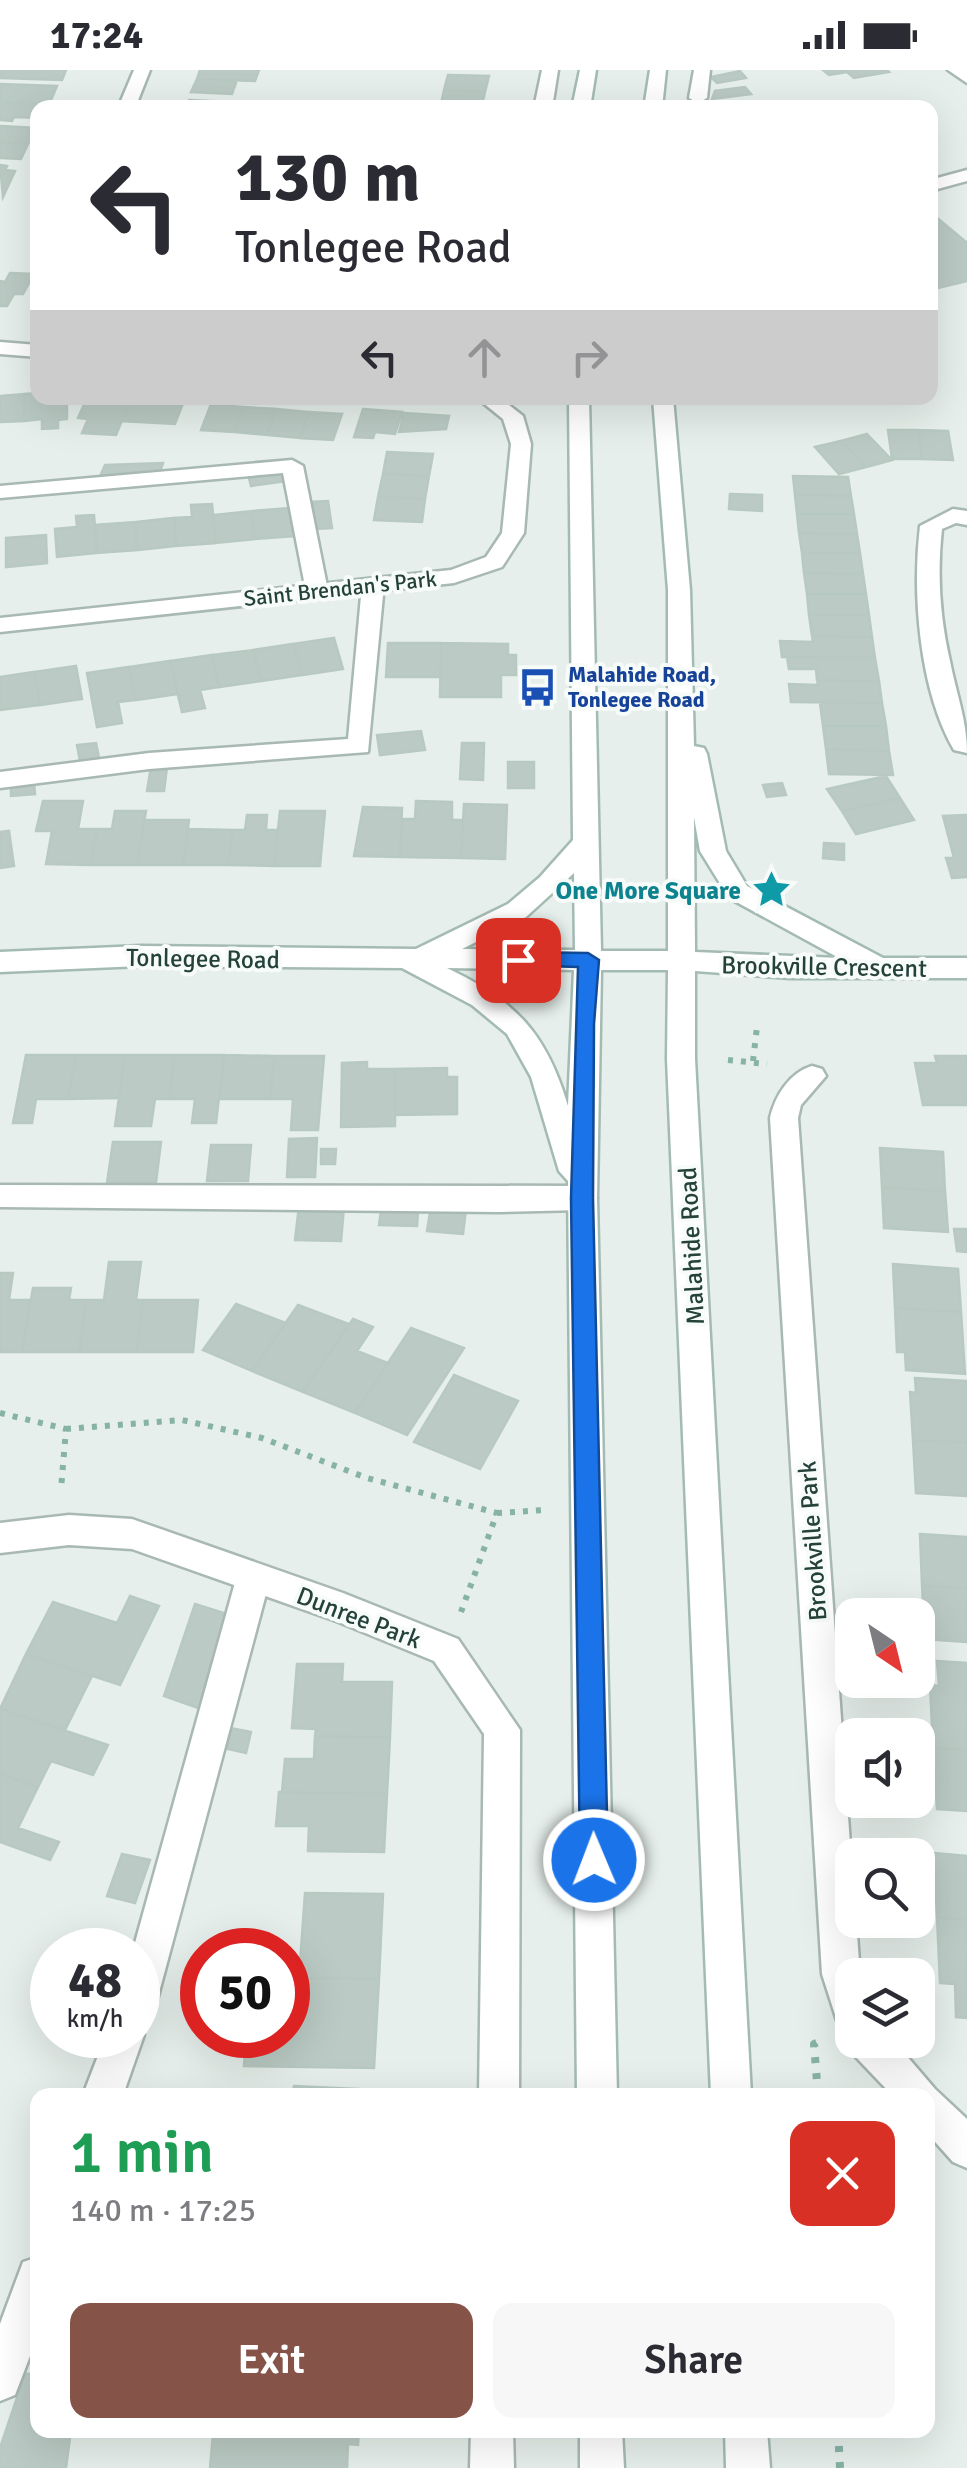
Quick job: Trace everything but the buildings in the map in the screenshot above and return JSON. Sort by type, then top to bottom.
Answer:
[{"type":"main road","points":[[129,100],[142,70]]},
{"type":"main road","points":[[544,100],[550,70]]},
{"type":"main road","points":[[582,100],[588,70]]},
{"type":"main road","points":[[654,100],[658,70]]},
{"type":"main road","points":[[698,98],[702,70]]},
{"type":"main road","points":[[956,70],[967,78]]},
{"type":"main road","points":[[938,183],[967,174]]},
{"type":"main road","points":[[0,348],[30,350]]},
{"type":"main road","name":"Saint Brendan's Park","points":[[0,626],[454,576],[494,562],[513,532],[520,444],[514,416],[502,405]]},
{"type":"main road","points":[[578,405],[588,960],[582,1198],[597,2088]]},
{"type":"main road","name":"Malahide Road","points":[[664,405],[679,590],[682,683],[681,1059],[731,2088]]},
{"type":"main road","points":[[0,492],[292,466],[317,591]]},
{"type":"main road","points":[[967,518],[953,516],[931,526],[925,563],[945,701],[962,744],[967,746]]},
{"type":"main road","points":[[0,780],[149,761],[359,746],[373,585]]},
{"type":"main road","points":[[682,683],[713,851],[738,892],[881,969]]},
{"type":"main road","points":[[407,960],[473,936],[528,906],[586,842]]},
{"type":"main road","name":"Tonlegee Road","points":[[0,962],[141,956],[682,961]]},
{"type":"main road","name":"Tonlegee Road","points":[[407,960],[460,984],[500,1010],[519,1029],[540,1068],[582,1198]]},
{"type":"main road","name":"Brookville Crescent","points":[[682,961],[758,968],[967,968]]},
{"type":"main road","name":"Brookville Park","points":[[812,1076],[788,1101],[784,1118],[840,1958]]},
{"type":"main road","points":[[0,1196],[582,1198]]},
{"type":"main road","name":"Dunree Park","points":[[0,1538],[69,1530],[132,1534],[343,1608],[446,1650],[502,1730],[499,2088]]},
{"type":"main road","points":[[158,1928],[254,1579]]},
{"type":"main road","points":[[106,2088],[117,2058]]},
{"type":"main road","points":[[884,2058],[912,2088]]},
{"type":"main road","points":[[935,2114],[967,2148]]},
{"type":"main road","points":[[0,2380],[30,2299]]},
{"type":"main road","points":[[492,2438],[492,2468]]},
{"type":"main road","points":[[601,2438],[602,2468]]},
{"type":"main road","points":[[746,2438],[748,2468]]},
{"type":"path","points":[[752,1060],[758,1028]]},
{"type":"path","points":[[0,1413],[66,1428],[182,1420],[262,1438],[367,1478],[498,1513],[446,1650]]},
{"type":"path","points":[[66,1428],[60,1504],[69,1530]]},
{"type":"path","points":[[838,2438],[840,2468]]},
{"type":"place","name":"Malahide Road, Tonlegee Road","points":[[538,687]]},
{"type":"place","name":"One More Square","points":[[771,890]]},
{"type":"route","points":[[518,960],[588,960],[582,1198],[594,1860]]}]
